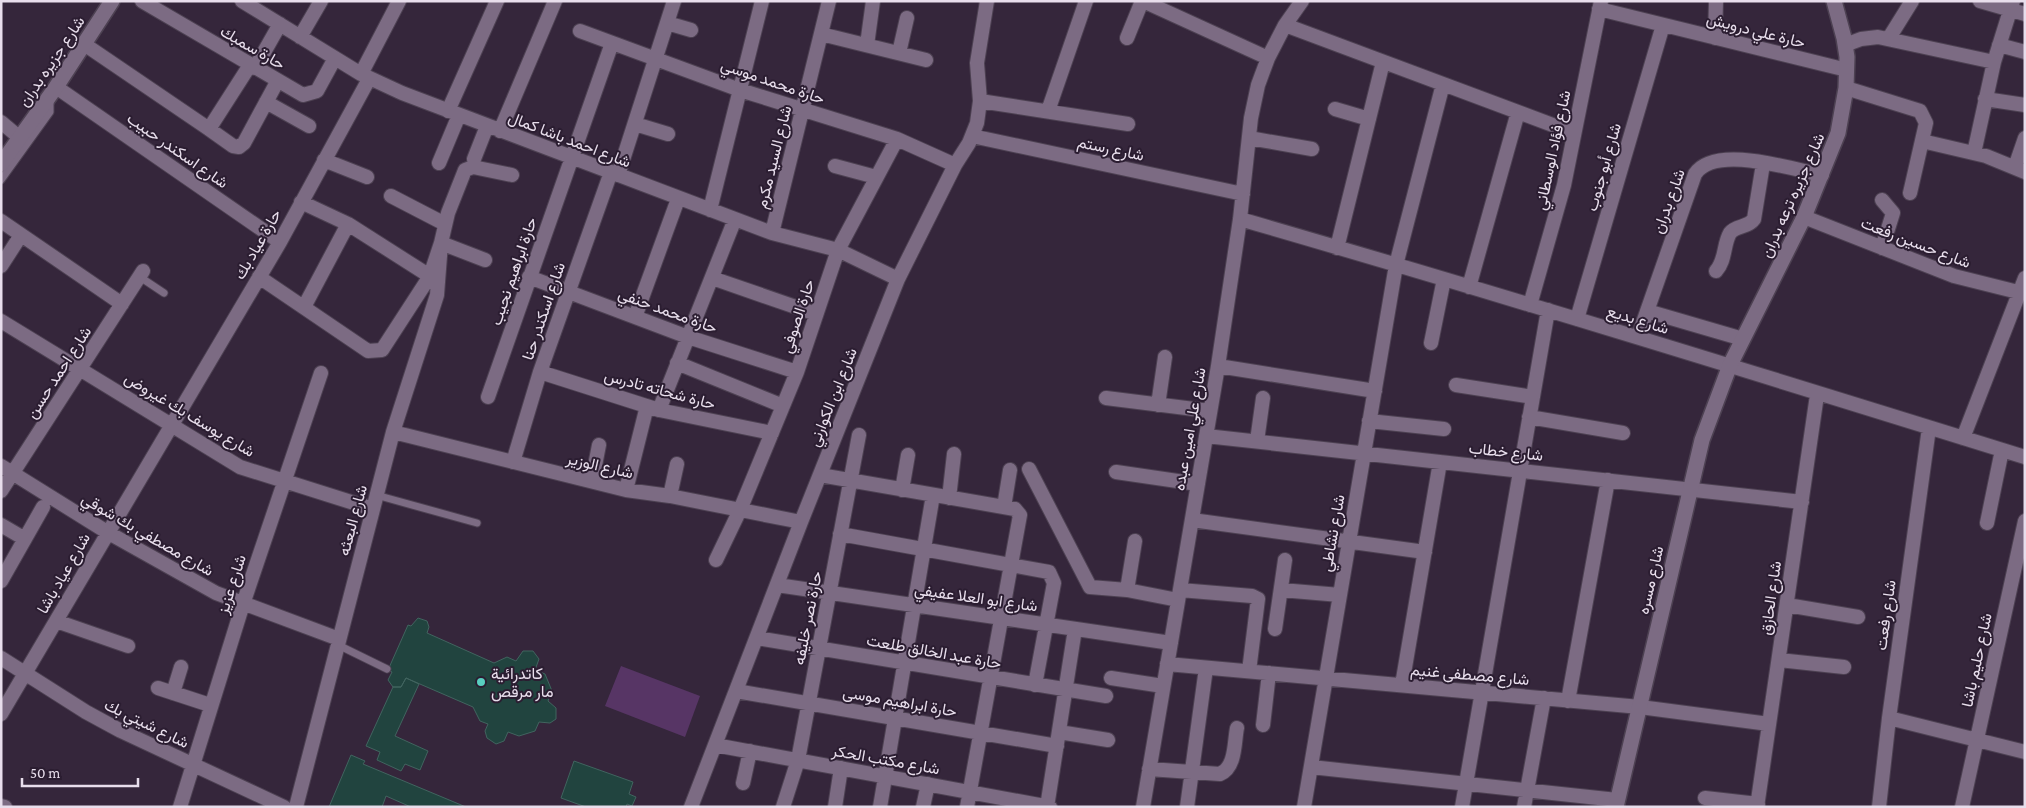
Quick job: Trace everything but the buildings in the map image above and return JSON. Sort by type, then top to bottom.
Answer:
[{"type":"street","name":"شارع جزيره بدران","points":[[1,164],[53,92],[112,1]]},
{"type":"street","name":"حارة سمبك","points":[[142,1],[277,82],[303,95],[317,91],[335,58]]},
{"type":"street","points":[[300,37],[321,1]]},
{"type":"street","name":"حارة عياد بك","points":[[172,426],[280,242],[324,160],[399,1]]},
{"type":"street","points":[[438,163],[453,113],[497,1]]},
{"type":"street","points":[[474,159],[494,129],[555,1]]},
{"type":"street","name":"شارع اسكندر حنا","points":[[513,462],[540,372],[568,292],[634,124],[674,1]]},
{"type":"street","points":[[710,210],[762,1]]},
{"type":"street","name":"شارع السيد مكرم","points":[[772,233],[829,1]]},
{"type":"street","points":[[867,46],[873,1]]},
{"type":"street","name":"شارع ابن الكوارني","points":[[691,807],[898,278],[954,165],[972,136],[977,124],[980,101],[977,63],[987,1]]},
{"type":"street","points":[[1048,111],[1086,1]]},
{"type":"street","points":[[1127,38],[1143,1],[1268,58]]},
{"type":"street","name":"شارع علي امين عبده","points":[[1142,807],[1218,366],[1258,85],[1268,58],[1285,26],[1302,1]]},
{"type":"street","points":[[1715,38],[1716,1]]},
{"type":"street","name":"شارع جزيره ترعه بدران","points":[[1730,365],[1804,217],[1838,133],[1846,88],[1847,70],[1845,45],[1834,1]]},
{"type":"street","points":[[1889,38],[1912,1]]},
{"type":"street","points":[[1980,1],[2011,5],[2025,14]]},
{"type":"street","name":"شارع احمد باشا كمال","points":[[249,3],[300,37],[365,76],[453,113],[678,199],[772,233],[838,250],[898,278]]},
{"type":"street","name":"حارة علي درويش","points":[[1600,5],[1663,25],[1847,70]]},
{"type":"street","name":"شارع فؤاد الوسطاني","points":[[1530,305],[1556,219],[1600,5]]},
{"type":"street","points":[[1974,153],[1994,62],[2011,5]]},
{"type":"street","points":[[899,53],[907,18]]},
{"type":"street","points":[[667,23],[691,30]]},
{"type":"street","points":[[209,129],[253,67],[280,24]]},
{"type":"street","name":"شارع أبو جنوب","points":[[1577,319],[1663,25]]},
{"type":"street","points":[[1285,26],[1574,133]]},
{"type":"street","name":"حارة محمد موسي","points":[[580,31],[740,90],[897,139],[954,165]]},
{"type":"street","points":[[821,34],[926,60]]},
{"type":"street","points":[[1845,45],[1861,39],[1889,38],[1994,62]]},
{"type":"street","name":"حارة ابراهيم نجيب","points":[[488,396],[612,43]]},
{"type":"street","points":[[84,44],[233,146],[239,147],[244,143],[277,82]]},
{"type":"street","points":[[1999,45],[2025,52]]},
{"type":"street","points":[[1338,248],[1383,62]]},
{"type":"street","name":"شارع نشاطي","points":[[1304,807],[1396,265],[1443,84]]},
{"type":"street","points":[[1846,88],[1920,111],[1926,123],[1910,193]]},
{"type":"street","name":"شارع اسكندر حبيب","points":[[53,92],[280,242]]},
{"type":"street","points":[[1985,99],[2025,105]]},
{"type":"street","points":[[980,101],[1128,124]]},
{"type":"street","points":[[266,102],[309,126]]},
{"type":"street","points":[[1335,109],[1369,119]]},
{"type":"street","points":[[1469,287],[1518,112]]},
{"type":"street","points":[[1,122],[20,138]]},
{"type":"street","points":[[634,124],[668,134]]},
{"type":"street","name":"شارع رستم","points":[[972,136],[1243,194]]},
{"type":"street","points":[[1249,138],[1312,148]]},
{"type":"street","points":[[1922,141],[1974,153],[2020,169],[2025,138]]},
{"type":"street","name":"حارة الصوفي","points":[[716,560],[740,510],[783,406],[838,250],[897,139]]},
{"type":"street","name":"شارع بدران","points":[[1638,337],[1695,174],[1699,168],[1718,159],[1736,158],[1822,175]]},
{"type":"street","points":[[324,160],[367,177]]},
{"type":"street","points":[[1716,271],[1722,261],[1730,234],[1736,228],[1749,224],[1754,219],[1763,164]]},
{"type":"street","points":[[835,166],[876,177]]},
{"type":"street","points":[[259,277],[368,351],[382,350],[434,279],[445,224],[467,168],[474,167],[512,175]]},
{"type":"street","points":[[392,196],[445,224]]},
{"type":"street","points":[[635,317],[678,199]]},
{"type":"street","points":[[1882,200],[1893,214],[1882,248]]},
{"type":"street","points":[[301,202],[348,224],[434,279]]},
{"type":"street","name":"شارع حسين رفعت","points":[[1804,217],[1975,283],[2018,292]]},
{"type":"street","points":[[626,490],[653,408],[677,364],[735,219]]},
{"type":"street","name":"شارع بديع","points":[[1240,219],[1638,337],[1730,365],[1817,395],[2025,457]]},
{"type":"street","points":[[1,221],[122,304]]},
{"type":"street","points":[[304,307],[348,224]]},
{"type":"street","points":[[1,266],[21,235]]},
{"type":"street","points":[[441,243],[485,260]]},
{"type":"street","name":"شارع احمد حسن","points":[[1,491],[7,470],[81,370],[142,274]]},
{"type":"street","name":"حارة محمد حنفي","points":[[529,277],[688,336],[796,372]]},
{"type":"street","points":[[712,278],[816,314]]},
{"type":"street","points":[[1963,438],[2018,311],[2018,292],[2025,278]]},
{"type":"street","name":"شارع البعثه","points":[[296,807],[434,279]]},
{"type":"street","points":[[1431,343],[1444,279]]},
{"type":"street","points":[[1462,807],[1548,310]]},
{"type":"street","points":[[1647,311],[1743,339]]},
{"type":"street","name":"شارع يوسف بك غيروض","points":[[1,321],[240,467],[284,482],[375,502]]},
{"type":"street","points":[[1158,404],[1165,357]]},
{"type":"street","points":[[677,364],[783,406]]},
{"type":"street","name":"شارع مسره","points":[[1617,803],[1689,489],[1702,440],[1730,365]]},
{"type":"street","points":[[1218,366],[1374,391]]},
{"type":"street","name":"حارة شحاته تادرس","points":[[540,372],[653,408],[772,433]]},
{"type":"street","name":"شارع عزيز","points":[[180,807],[243,604],[321,373]]},
{"type":"street","points":[[1456,385],[1533,397]]},
{"type":"street","name":"شارع الحازق","points":[[1758,806],[1817,395]]},
{"type":"street","points":[[1106,398],[1210,411]]},
{"type":"street","points":[[1257,441],[1263,398]]},
{"type":"street","points":[[1529,417],[1623,433]]},
{"type":"street","points":[[1369,421],[1444,429]]},
{"type":"street","name":"شارع عياد باشا","points":[[1,714],[107,532],[172,426]]},
{"type":"street","name":"شارع رفعت","points":[[1878,807],[1929,428]]},
{"type":"street","name":"شارع الوزير","points":[[393,432],[626,490],[670,496],[801,522]]},
{"type":"street","name":"حارة نصر خليفه","points":[[784,807],[798,760],[859,435]]},
{"type":"street","name":"شارع خطاب","points":[[1206,436],[1802,502]]},
{"type":"street","points":[[592,481],[599,445]]},
{"type":"street","points":[[1987,523],[2002,450]]},
{"type":"street","points":[[949,498],[954,454]]},
{"type":"street","points":[[902,490],[908,455]]},
{"type":"street","points":[[1402,685],[1440,462]]},
{"type":"street","points":[[670,496],[677,464]]},
{"type":"street","points":[[1029,469],[1089,585],[1094,588],[1179,595],[1252,596],[1258,599],[1248,672]]},
{"type":"street","name":"شارع مصطفي بك شوقي","points":[[7,470],[107,532],[216,593],[338,642]]},
{"type":"street","points":[[1010,470],[1010,508]]},
{"type":"street","points":[[1116,472],[1198,484]]},
{"type":"street","points":[[820,475],[1010,508],[1020,515],[968,807]]},
{"type":"street","points":[[1568,700],[1608,480]]},
{"type":"street","points":[[880,807],[933,495]]},
{"type":"street","points":[[1,581],[44,507]]},
{"type":"street","points":[[1192,520],[1425,552]]},
{"type":"street","name":"شارع حليم باشا","points":[[1962,807],[2025,522]]},
{"type":"street","points":[[1,525],[25,539]]},
{"type":"street","points":[[840,534],[1046,570],[1052,575],[1054,583],[1035,685]]},
{"type":"street","points":[[1127,590],[1134,541]]},
{"type":"street","points":[[1275,629],[1285,560]]},
{"type":"street","name":"شارع ابو العلا عفيفي","points":[[777,585],[1170,643]]},
{"type":"street","points":[[1281,590],[1340,595]]},
{"type":"street","points":[[1787,605],[1858,617]]},
{"type":"street","points":[[56,621],[128,646]]},
{"type":"street","points":[[1048,807],[1076,629]]},
{"type":"street","name":"حارة عبد الخالق طلعت","points":[[757,638],[1066,691],[1106,696]]},
{"type":"street","name":"شارع شيتي بك","points":[[1,658],[86,712],[284,807]]},
{"type":"street","points":[[1779,660],[1844,667]]},
{"type":"street","name":"شارع مصطفى غنيم","points":[[1167,664],[1640,707],[1769,724]]},
{"type":"street","points":[[173,693],[181,667]]},
{"type":"street","points":[[1187,807],[1206,668]]},
{"type":"street","points":[[1263,725],[1269,673]]},
{"type":"street","points":[[1111,678],[1163,686]]},
{"type":"street","points":[[158,688],[210,706]]},
{"type":"street","name":"حارة ابراهيم موسى","points":[[736,691],[981,733],[1058,739],[1108,740]]},
{"type":"street","points":[[1524,807],[1544,698]]},
{"type":"street","points":[[1889,718],[2025,752]]},
{"type":"street","points":[[1149,769],[1220,774],[1227,770],[1231,763],[1237,728]]},
{"type":"street","name":"شارع مكتب الحكر","points":[[715,745],[970,792],[1009,803],[1048,807]]},
{"type":"street","points":[[743,783],[750,752]]},
{"type":"street","points":[[1310,767],[1527,790],[1617,803]]},
{"type":"street","points":[[835,807],[841,768]]},
{"type":"street","points":[[923,807],[928,784]]},
{"type":"street","points":[[1705,798],[1758,806]]},
{"type":"street","points":[[1,806],[5,807]]},
{"type":"lane","points":[[1,180],[50,112],[53,92]]},
{"type":"lane","points":[[142,274],[164,293]]},
{"type":"lane","points":[[375,502],[476,523]]},
{"type":"lane","points":[[338,642],[387,669]]},
{"type":"shaded area","points":[[621,666],[700,696],[685,737],[605,706]]},
{"type":"place","name":"كاتدرائية مار مرقص","points":[[481,682]]}]
